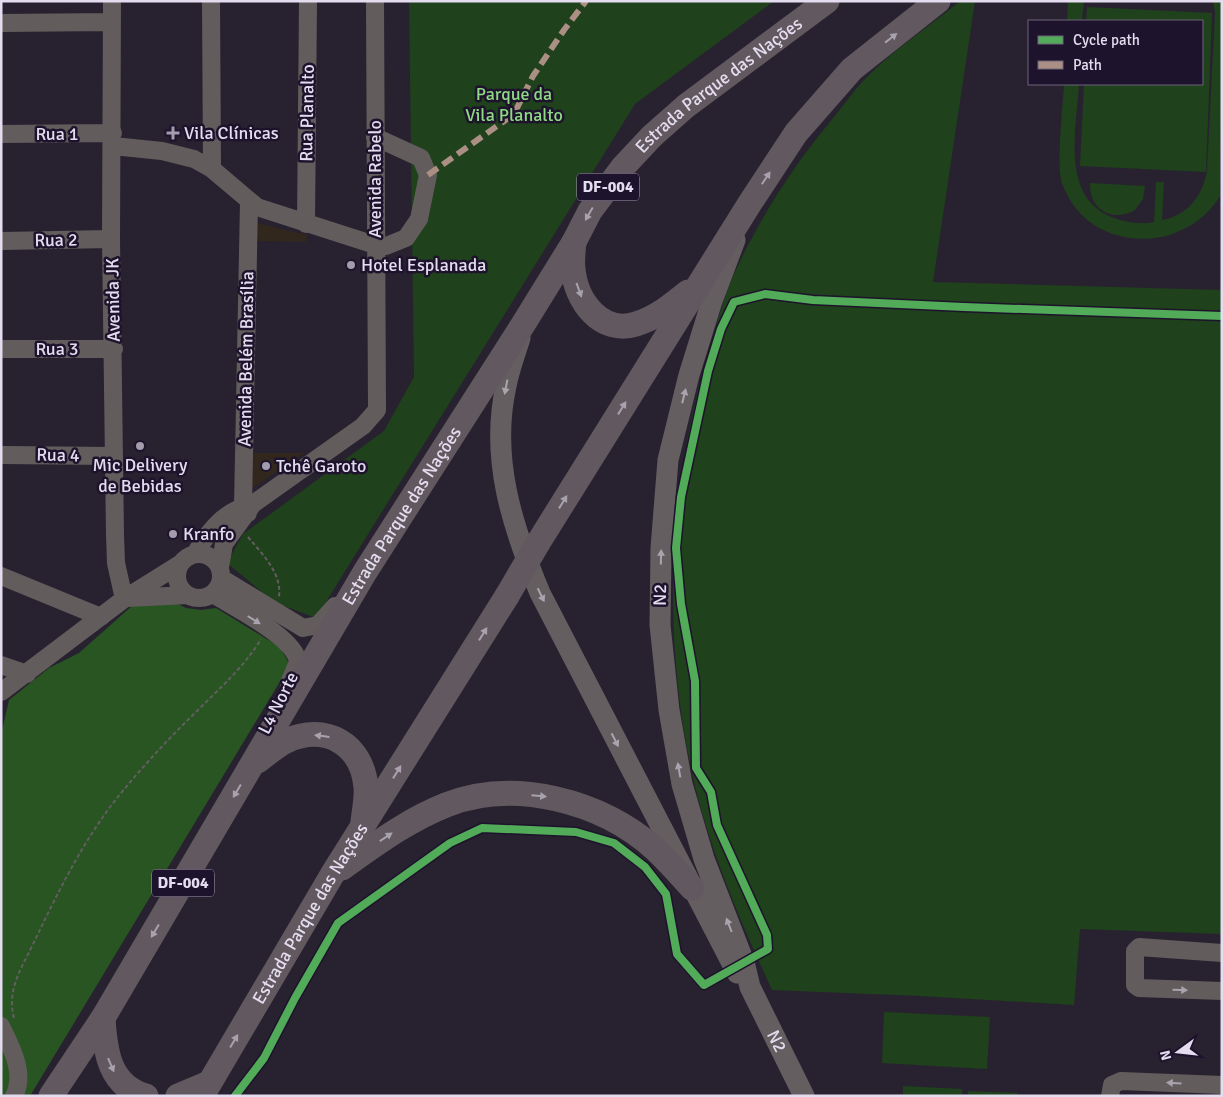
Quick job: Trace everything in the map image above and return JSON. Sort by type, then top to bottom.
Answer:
[{"type":"highway","name":"Estrada Parque das Nações","points":[[51,1096],[103,1018],[365,572],[524,323],[574,242],[590,211],[623,167],[652,136],[686,106],[827,1]]},
{"type":"highway","name":"Estrada Parque das Nações","points":[[206,1089],[332,875],[507,596],[700,282],[796,133],[847,75],[938,1]]},
{"type":"highway","points":[[574,242],[573,270],[579,293],[590,312],[606,323],[623,327],[645,321],[668,308],[700,282]]},
{"type":"highway","points":[[252,766],[279,746],[297,738],[320,735],[341,742],[357,758],[364,779],[366,790],[362,828]]},
{"type":"highway","points":[[332,875],[404,825],[448,804],[482,797],[522,795],[561,800],[599,814],[625,827],[655,849],[692,888]]},
{"type":"highway","points":[[103,1018],[104,1040],[113,1070],[122,1083],[146,1096]]},
{"type":"highway","points":[[178,1096],[206,1089]]},
{"type":"main road","name":"N2","points":[[750,203],[712,301],[689,375],[668,460],[661,548],[660,624],[669,710],[682,784],[704,859],[744,962],[750,987],[804,1096]]},
{"type":"main road","name":"N2","points":[[524,323],[506,387],[501,439],[506,497],[519,544],[540,593],[732,968],[750,987]]},
{"type":"street","name":"Avenida JK","points":[[112,1],[113,140],[111,239],[116,563],[124,599]]},
{"type":"street","points":[[211,1],[212,169]]},
{"type":"street","name":"Rua Planalto","points":[[306,224],[308,1]]},
{"type":"street","name":"Avenida Rabelo","points":[[245,513],[363,426],[377,410],[374,1]]},
{"type":"street","points":[[1,23],[112,22]]},
{"type":"street","name":"Rua 1","points":[[1,134],[113,140],[194,159],[212,169],[249,202]]},
{"type":"street","points":[[249,202],[306,224],[375,245],[386,246],[406,238],[419,219],[428,175],[421,158],[375,137]]},
{"type":"street","name":"Avenida Belém Brasília","points":[[245,513],[249,202]]},
{"type":"street","name":"Rua 2","points":[[1,241],[111,239]]},
{"type":"street","name":"Rua 3","points":[[1,348],[114,349]]},
{"type":"street","name":"Rua 4","points":[[1,454],[114,456]]},
{"type":"street","points":[[195,554],[210,530],[230,513],[245,513]]},
{"type":"street","points":[[124,599],[188,595],[203,598],[213,594],[219,587],[224,544],[245,513]]},
{"type":"street","points":[[2,694],[124,599],[180,564],[185,558],[195,554],[210,556],[220,572],[276,613],[299,626],[315,627],[324,621],[365,572]]},
{"type":"street","points":[[180,564],[178,581],[188,595]]},
{"type":"street","points":[[1,576],[101,617]]},
{"type":"street","name":"L4 Norte","points":[[213,594],[267,628],[291,646],[298,662],[294,675],[265,725],[252,766]]},
{"type":"street","points":[[1,666],[27,674]]},
{"type":"street","points":[[1222,953],[1139,947],[1135,951],[1135,984],[1139,988],[1222,991]]},
{"type":"street","points":[[9,1025],[18,1067],[18,1088],[14,1096]]},
{"type":"street","points":[[1110,1096],[1112,1085],[1120,1081],[1222,1085]]},
{"type":"path","points":[[245,513],[277,575],[280,589],[276,613]]},
{"type":"path","points":[[9,1025],[10,997],[16,981],[56,893],[98,824],[120,794],[162,748],[244,665],[267,628]]},
{"type":"shaded area","points":[[257,223],[307,235],[306,242],[257,241]]},
{"type":"shaded area","points":[[253,453],[305,453],[252,488]]},
{"type":"green space","name":"Parque da Vila Planalto","points":[[409,1],[774,1],[635,104],[316,618],[274,602],[227,563],[243,534],[384,431],[414,377]]},
{"type":"green space","points":[[960,1],[975,1],[933,282],[1222,290],[1222,934],[1080,929],[1074,1005],[772,990],[737,911],[716,857],[692,773],[682,721],[673,615],[677,509],[684,456],[695,404],[723,303],[734,274],[755,232],[779,192],[819,135],[857,87],[887,58]]},
{"type":"green space","points":[[1068,1],[1084,1],[1082,20],[1067,20]]},
{"type":"green space","points":[[1213,1],[1222,1],[1220,196],[1204,216],[1183,230],[1160,237],[1136,239],[1113,234],[1092,223],[1074,206],[1062,183],[1060,175],[1060,150],[1064,85],[1079,85],[1075,138],[1077,176],[1083,192],[1094,206],[1109,216],[1120,220],[1137,223],[1154,222],[1156,182],[1164,182],[1162,220],[1180,214],[1187,209],[1198,195],[1207,170],[1215,13]]},
{"type":"green space","points":[[1087,7],[1212,13],[1206,172],[1080,166],[1084,85],[1203,85],[1203,20],[1086,20]]},
{"type":"green space","points":[[1090,183],[1145,186],[1143,199],[1135,210],[1126,214],[1110,214],[1093,200]]},
{"type":"green space","points":[[172,601],[186,608],[201,610],[216,608],[280,647],[290,665],[30,1096],[1,1096],[1,735],[9,700],[49,668],[79,653],[133,605]]},
{"type":"green space","points":[[884,1012],[990,1017],[987,1069],[882,1063]]},
{"type":"green space","points":[[903,1086],[962,1089],[962,1096],[903,1096]]},
{"type":"green space","points":[[968,1091],[1017,1093],[1017,1096],[968,1096]]},
{"type":"marked path","points":[[428,175],[514,114],[533,76],[586,1]]},
{"type":"cycle path","points":[[235,1096],[264,1058],[295,998],[338,923],[450,843],[482,828],[576,832],[614,843],[645,867],[666,894],[677,954],[704,985],[768,949],[767,935],[717,825],[711,792],[696,768],[695,681],[681,604],[676,548],[681,497],[708,371],[721,329],[734,302],[765,294],[813,300],[1222,316]]},
{"type":"place","name":"Vila Clínicas","points":[[173,133]]},
{"type":"place","name":"Hotel Esplanada","points":[[351,265]]},
{"type":"place","name":"Mic Delivery de Bebidas","points":[[140,446]]},
{"type":"place","name":"Tchê Garoto","points":[[266,466]]},
{"type":"place","name":"Kranfo","points":[[173,534]]}]
